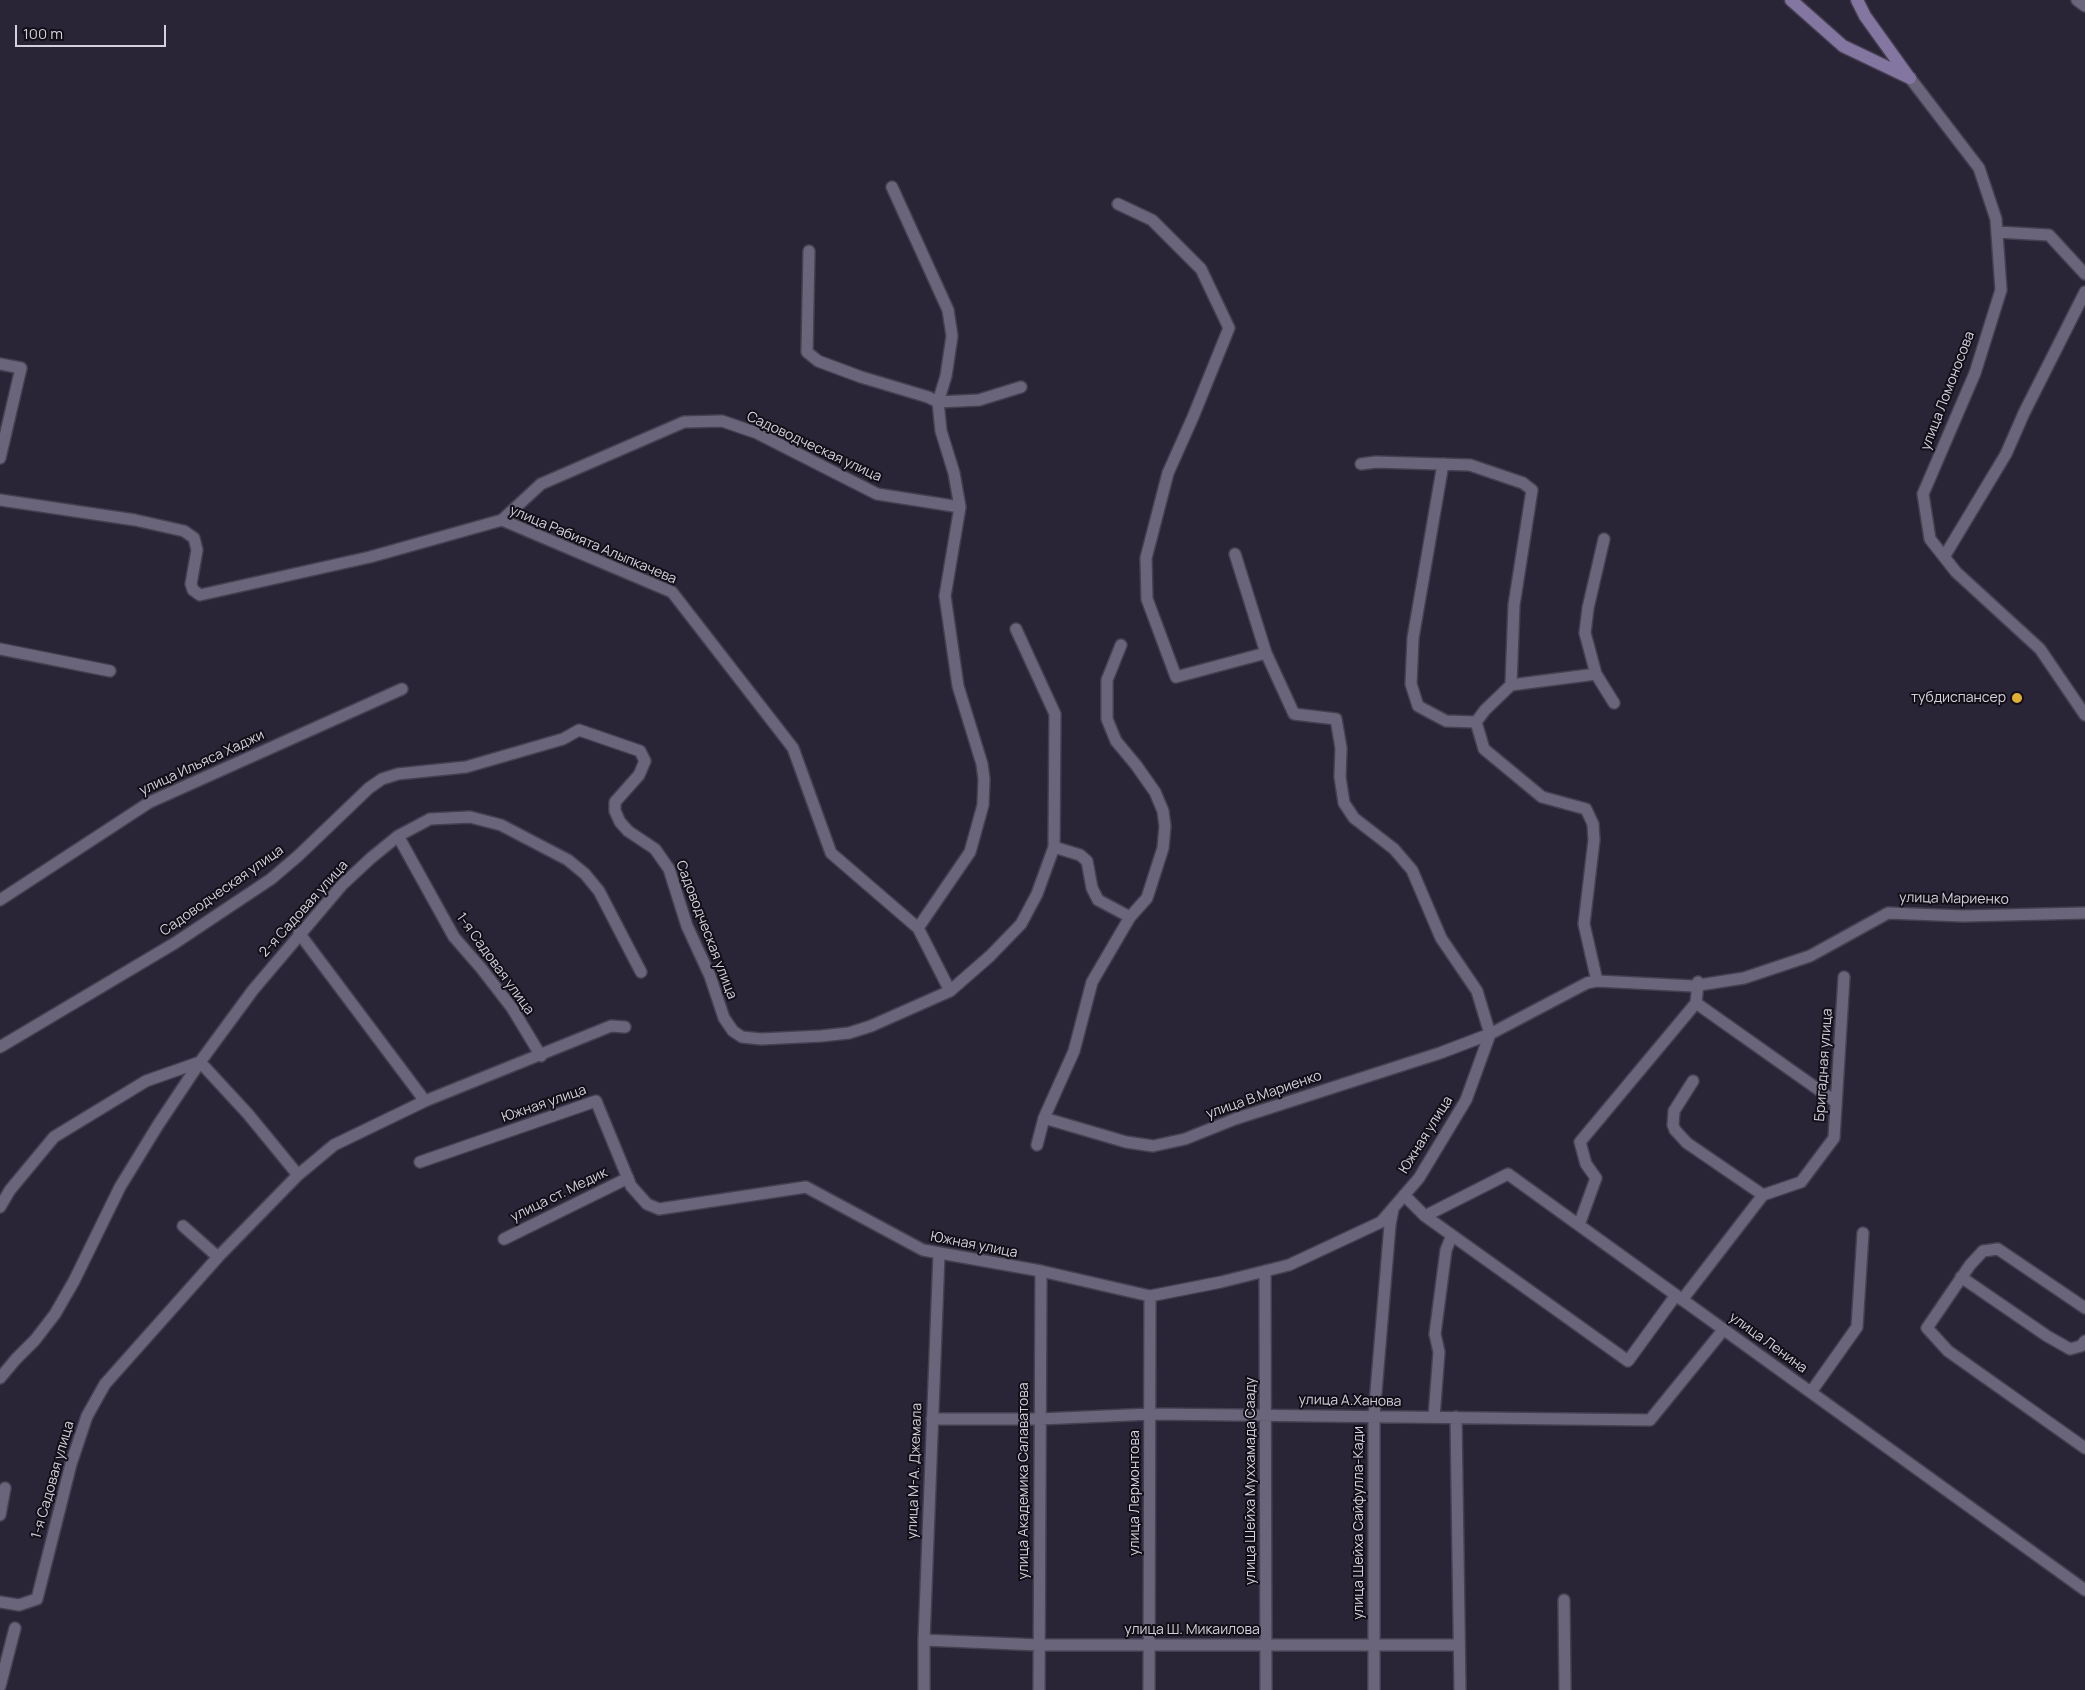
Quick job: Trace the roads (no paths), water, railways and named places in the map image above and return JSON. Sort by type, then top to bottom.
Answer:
[{"type":"street","points":[[1791,0],[1843,46],[1910,78]]},
{"type":"street","name":"улица Ломоносова","points":[[1857,0],[1865,16],[1910,78],[1979,168],[1996,219],[2001,290],[1974,373],[1923,494],[1930,539],[1956,572],[2040,649],[2085,715]]},
{"type":"street","points":[[2077,0],[2085,6]]},
{"type":"street","points":[[892,187],[948,310],[952,336],[946,376],[938,402],[941,431],[954,473],[960,506],[945,596],[958,686],[982,764],[984,779],[983,805],[970,852],[918,928],[950,991]]},
{"type":"street","points":[[1118,204],[1152,220],[1201,269],[1229,328],[1168,473],[1146,558],[1147,599],[1176,677],[1266,653]]},
{"type":"street","points":[[1997,232],[2049,235],[2085,274]]},
{"type":"street","points":[[809,251],[807,352],[818,361],[861,378],[928,397],[938,402],[979,400],[1021,387]]},
{"type":"street","points":[[1944,557],[2006,454],[2085,292]]},
{"type":"street","points":[[0,364],[21,368],[0,458]]},
{"type":"street","name":"Садоводческая улица","points":[[502,520],[541,484],[684,422],[722,421],[757,433],[877,494],[960,506]]},
{"type":"street","points":[[1361,464],[1376,462],[1470,465],[1523,482],[1532,490],[1514,605],[1510,685]]},
{"type":"street","points":[[1442,464],[1413,638],[1411,684],[1418,706],[1446,721],[1476,722]]},
{"type":"street","name":"улица Рабията Алыпкачева","points":[[0,500],[135,520],[184,531],[194,538],[197,550],[191,584],[193,590],[200,596],[370,557],[502,520],[672,592],[794,748],[832,853],[918,928]]},
{"type":"street","points":[[1604,538],[1588,608],[1585,633],[1596,674],[1614,703]]},
{"type":"street","points":[[1235,554],[1266,653],[1294,714],[1336,719],[1342,748],[1340,777],[1344,803],[1354,818],[1394,849],[1412,870],[1442,938],[1476,991],[1490,1034]]},
{"type":"street","name":"Садоводческая улица","points":[[0,1047],[175,943],[271,879],[298,856],[369,788],[382,779],[398,774],[466,766],[563,739],[580,730],[640,751],[645,761],[639,775],[615,802],[615,811],[620,822],[628,831],[655,849],[669,869],[687,926],[710,976],[724,1018],[733,1031],[742,1037],[761,1039],[849,1033],[871,1026],[950,991],[990,956],[1021,924],[1037,894],[1054,846],[1055,714],[1016,629]]},
{"type":"street","points":[[1038,1146],[1044,1118],[1074,1051],[1092,982],[1130,917],[1147,898],[1163,848],[1165,826],[1163,811],[1155,792],[1116,740],[1107,719],[1107,680],[1121,645]]},
{"type":"street","points":[[0,649],[110,671]]},
{"type":"street","points":[[1476,722],[1510,685],[1596,674]]},
{"type":"street","name":"улица Ильяса Хаджи","points":[[0,900],[150,802],[402,689]]},
{"type":"street","points":[[1476,722],[1484,749],[1542,796],[1586,808],[1593,824],[1594,840],[1584,924],[1597,981]]},
{"type":"street","name":"2-я Садовая улица","points":[[0,1378],[56,1314],[120,1187],[200,1062],[253,990],[299,933],[342,884],[398,836],[430,819],[470,817],[501,825],[568,860],[585,874],[600,891],[641,972]]},
{"type":"street","name":"1-я Садовая улица","points":[[398,836],[454,937],[512,1008],[541,1056]]},
{"type":"street","points":[[1054,846],[1080,855],[1087,861],[1092,888],[1098,900],[1130,917]]},
{"type":"street","name":"улица Мариенко","points":[[1490,1034],[1586,983],[1597,981],[1698,984],[1744,978],[1810,956],[1888,913],[1963,916],[2085,913]]},
{"type":"street","points":[[299,933],[425,1101]]},
{"type":"street","name":"Бригадная улица","points":[[1763,1195],[1801,1182],[1834,1138],[1844,977]]},
{"type":"street","points":[[1579,1225],[1596,1178],[1586,1164],[1580,1142],[1696,1003],[1698,984]]},
{"type":"street","points":[[1696,1003],[1836,1102]]},
{"type":"street","name":"1-я Садовая улица","points":[[0,1602],[18,1604],[37,1599],[71,1464],[87,1416],[105,1384],[218,1257],[298,1175],[334,1144],[425,1101],[541,1056],[611,1026],[625,1028]]},
{"type":"street","name":"улица В.Мариенко","points":[[1044,1118],[1126,1142],[1153,1146],[1185,1139],[1235,1119],[1440,1054],[1490,1034]]},
{"type":"street","name":"Южная улица","points":[[420,1162],[596,1101],[631,1186],[647,1204],[659,1209],[806,1187],[923,1250],[1041,1271],[1150,1296],[1221,1282],[1289,1265],[1381,1222],[1419,1178],[1466,1100],[1490,1034]]},
{"type":"street","points":[[0,1207],[10,1190],[54,1138],[146,1081],[200,1062],[248,1114],[298,1175]]},
{"type":"street","points":[[1404,1195],[1425,1216],[1628,1361],[1763,1195],[1687,1143],[1675,1130],[1673,1125],[1674,1111],[1693,1081]]},
{"type":"street","name":"улица Ленина","points":[[1425,1216],[1508,1174],[2085,1590]]},
{"type":"street","name":"улица ст. Медик","points":[[504,1239],[628,1178]]},
{"type":"street","name":"улица Шейха Сайфулла-Кади","points":[[1374,1690],[1374,1416],[1393,1207]]},
{"type":"street","points":[[184,1226],[218,1257]]},
{"type":"street","points":[[1810,1392],[1857,1327],[1863,1233]]},
{"type":"street","points":[[1434,1417],[1439,1352],[1434,1334],[1446,1250],[1452,1235]]},
{"type":"street","points":[[2085,1308],[1998,1249],[1982,1251],[1927,1328],[1948,1351],[2085,1448]]},
{"type":"street","name":"улица М-А. Джемала","points":[[924,1690],[924,1640],[939,1254]]},
{"type":"street","name":"улица Академика Салаватова","points":[[1039,1690],[1041,1271]]},
{"type":"street","name":"улица Шейха Муххамада Сааду","points":[[1265,1271],[1266,1690]]},
{"type":"street","points":[[1962,1277],[2047,1336],[2070,1349],[2081,1346],[2085,1340]]},
{"type":"street","name":"улица Лермонтова","points":[[1149,1690],[1150,1296]]},
{"type":"street","name":"улица А.Ханова","points":[[932,1419],[1040,1419],[1151,1414],[1650,1420],[1724,1329]]},
{"type":"street","points":[[1456,1417],[1460,1690]]},
{"type":"street","points":[[0,1515],[5,1488]]},
{"type":"street","points":[[1564,1600],[1565,1690]]},
{"type":"street","points":[[0,1686],[15,1628]]},
{"type":"street","name":"улица Ш. Микаилова","points":[[924,1640],[1039,1645],[1459,1645]]},
{"type":"place","name":"тубдиспансер","points":[[2017,698]]}]
